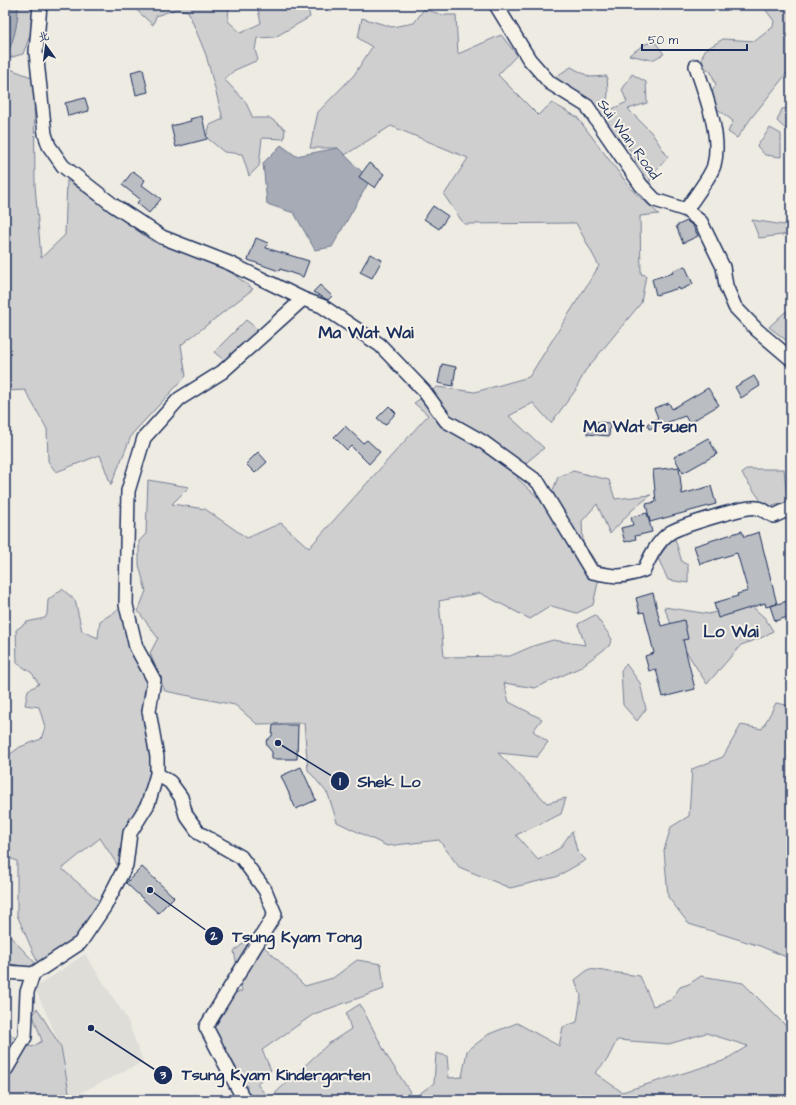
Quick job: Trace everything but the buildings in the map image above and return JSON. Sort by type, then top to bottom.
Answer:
[{"type":"street","points":[[40,5],[36,52],[45,134],[57,159],[112,205],[162,237],[229,263],[303,300],[322,306],[375,340],[424,391],[446,421],[483,442],[538,482],[592,572],[614,577],[644,570],[652,553],[670,533],[693,524],[742,509],[757,507],[774,516],[791,508]]},
{"type":"street","name":"Sui Wan Road","points":[[496,5],[528,59],[550,83],[587,106],[641,185],[655,200],[686,210],[701,222],[723,267],[726,286],[735,307],[757,330],[791,359]]},
{"type":"street","points":[[686,210],[714,167],[716,152],[715,135],[696,66]]},
{"type":"street","points":[[5,972],[33,974],[80,943],[105,906],[126,864],[130,833],[148,804],[157,774],[157,757],[149,711],[154,680],[136,647],[126,605],[128,491],[144,438],[179,399],[222,372],[303,300]]},
{"type":"street","points":[[157,774],[170,782],[181,797],[186,815],[199,833],[241,857],[265,890],[276,914],[206,1027],[244,1100]]},
{"type":"street","points":[[5,1071],[25,1037],[27,992],[33,974]]},
{"type":"shaded area","points":[[5,5],[18,5],[15,32],[5,59]]},
{"type":"shaded area","points":[[18,5],[36,5],[38,14],[23,54],[5,59],[11,45],[17,21]]},
{"type":"shaded area","points":[[131,5],[229,5],[228,21],[241,33],[261,23],[257,5],[307,5],[310,17],[275,37],[257,38],[255,50],[258,60],[235,70],[224,79],[245,101],[253,118],[270,118],[285,129],[284,139],[262,138],[259,166],[249,176],[242,154],[224,152],[206,137],[210,125],[223,119],[206,55],[188,11],[176,9],[156,16],[153,25]]},
{"type":"shaded area","points":[[762,5],[791,5],[791,68],[737,138],[728,132],[733,121],[711,104],[711,93],[716,85],[711,72],[703,66],[702,57],[705,50],[723,39],[755,41],[773,27],[774,21]]},
{"type":"shaded area","points":[[424,9],[443,15],[456,15],[458,54],[501,35],[517,55],[498,75],[538,115],[552,103],[577,117],[632,190],[659,214],[640,216],[641,274],[646,275],[641,303],[585,371],[575,391],[551,423],[533,403],[509,416],[544,448],[528,461],[517,478],[547,506],[558,477],[573,471],[609,480],[615,499],[651,495],[632,510],[610,534],[597,504],[582,521],[583,543],[601,569],[593,605],[577,613],[551,606],[530,619],[480,593],[439,601],[444,657],[510,656],[533,646],[553,640],[585,645],[578,624],[595,615],[612,639],[609,646],[579,668],[535,688],[504,683],[509,702],[542,719],[533,731],[548,742],[537,757],[498,753],[547,803],[566,798],[561,814],[516,835],[538,860],[560,848],[572,831],[577,851],[586,860],[556,877],[510,888],[459,867],[439,840],[387,846],[337,822],[328,794],[308,770],[304,723],[257,724],[235,705],[165,691],[150,653],[158,638],[138,611],[146,591],[139,565],[139,541],[146,534],[148,480],[189,487],[172,504],[205,509],[247,538],[281,523],[309,548],[428,415],[414,403],[437,387],[475,392],[529,377],[599,266],[576,223],[464,224],[444,195],[468,158],[391,126],[345,155],[338,148],[310,148],[318,112],[354,75],[372,47],[358,38],[362,18],[392,27],[414,23]]},
{"type":"shaded area","points":[[655,42],[664,54],[652,60],[629,55],[645,44]]},
{"type":"shaded area","points":[[5,67],[34,78],[35,185],[41,258],[65,235],[67,180],[152,241],[220,264],[253,289],[181,345],[186,376],[132,434],[111,485],[100,455],[56,472],[48,461],[47,429],[25,390],[5,391]]},
{"type":"shaded area","points":[[571,67],[590,77],[607,76],[608,93],[606,112],[627,102],[622,90],[632,74],[646,82],[647,103],[628,109],[651,132],[668,157],[651,176],[649,186],[636,168],[635,154],[557,88],[555,77]]},
{"type":"shaded area","points":[[791,108],[791,134],[777,121],[782,109]]},
{"type":"shaded area","points":[[770,128],[781,134],[781,157],[765,155],[757,146]]},
{"type":"shaded area","points":[[281,145],[296,156],[338,148],[370,180],[332,247],[315,250],[294,213],[267,204],[263,163]]},
{"type":"shaded area","points":[[791,215],[791,231],[789,234],[759,238],[752,220],[784,225]]},
{"type":"shaded area","points":[[785,312],[791,312],[791,344],[769,327]]},
{"type":"shaded area","points":[[246,320],[261,332],[229,364],[214,352]]},
{"type":"shaded area","points":[[746,469],[784,469],[787,496],[791,496],[791,501],[766,508],[742,474]]},
{"type":"shaded area","points":[[675,539],[682,562],[688,565],[688,583],[668,580],[658,558],[671,541]]},
{"type":"shaded area","points":[[62,589],[75,600],[82,631],[98,638],[100,621],[126,605],[154,680],[157,774],[122,872],[100,838],[62,869],[105,906],[80,943],[40,969],[5,963],[5,931],[40,968],[17,915],[17,861],[5,856],[5,749],[9,755],[20,747],[41,739],[45,727],[39,707],[25,705],[28,690],[39,684],[32,673],[17,663],[16,630],[27,622],[45,618],[47,614],[48,600]]},
{"type":"shaded area","points":[[747,602],[765,618],[773,631],[763,637],[741,645],[707,684],[676,636],[664,607],[709,614]]},
{"type":"shaded area","points":[[626,664],[640,683],[646,709],[637,721],[623,705],[621,671]]},
{"type":"shaded area","points":[[776,703],[791,706],[791,959],[760,946],[689,924],[668,897],[664,850],[671,827],[689,816],[692,769],[723,757],[741,725],[762,729]]},
{"type":"shaded area","points":[[253,936],[305,986],[333,978],[357,960],[381,964],[384,989],[314,1014],[262,1050],[271,1070],[257,1084],[269,1099],[328,1044],[351,1029],[346,1013],[360,1004],[387,1056],[410,1092],[403,1100],[246,1100],[247,1086],[206,1017],[215,998],[242,991],[234,951]]},
{"type":"shaded area","points":[[85,954],[127,1019],[143,1062],[70,1098],[61,1047],[35,988]]},
{"type":"shaded area","points":[[589,969],[640,976],[653,1006],[671,1000],[680,987],[689,984],[701,976],[743,983],[791,1031],[791,1100],[411,1100],[434,1083],[436,1053],[447,1056],[449,1078],[462,1077],[467,1051],[489,1034],[517,1023],[559,1046],[563,1027],[577,1022],[581,996],[575,980]],"holes":[[[706,1033],[748,1046],[723,1061],[622,1092],[595,1073],[607,1060],[617,1040],[669,1044]]]},
{"type":"shaded area","points":[[37,1008],[61,1047],[70,1098],[69,1100],[5,1100],[5,1017],[10,1033],[21,1042],[32,1047],[42,1041],[33,1015]]},
{"type":"place","name":"Shek Lo","points":[[278,743]]},
{"type":"place","name":"Tsung Kyam Tong","points":[[150,890]]},
{"type":"place","name":"Tsung Kyam Kindergarten","points":[[91,1028]]},
{"type":"district","name":"Ma Wat Wai","points":[[366,332]]},
{"type":"district","name":"Ma Wat Tsuen","points":[[640,426]]},
{"type":"district","name":"Lo Wai","points":[[731,631]]}]
